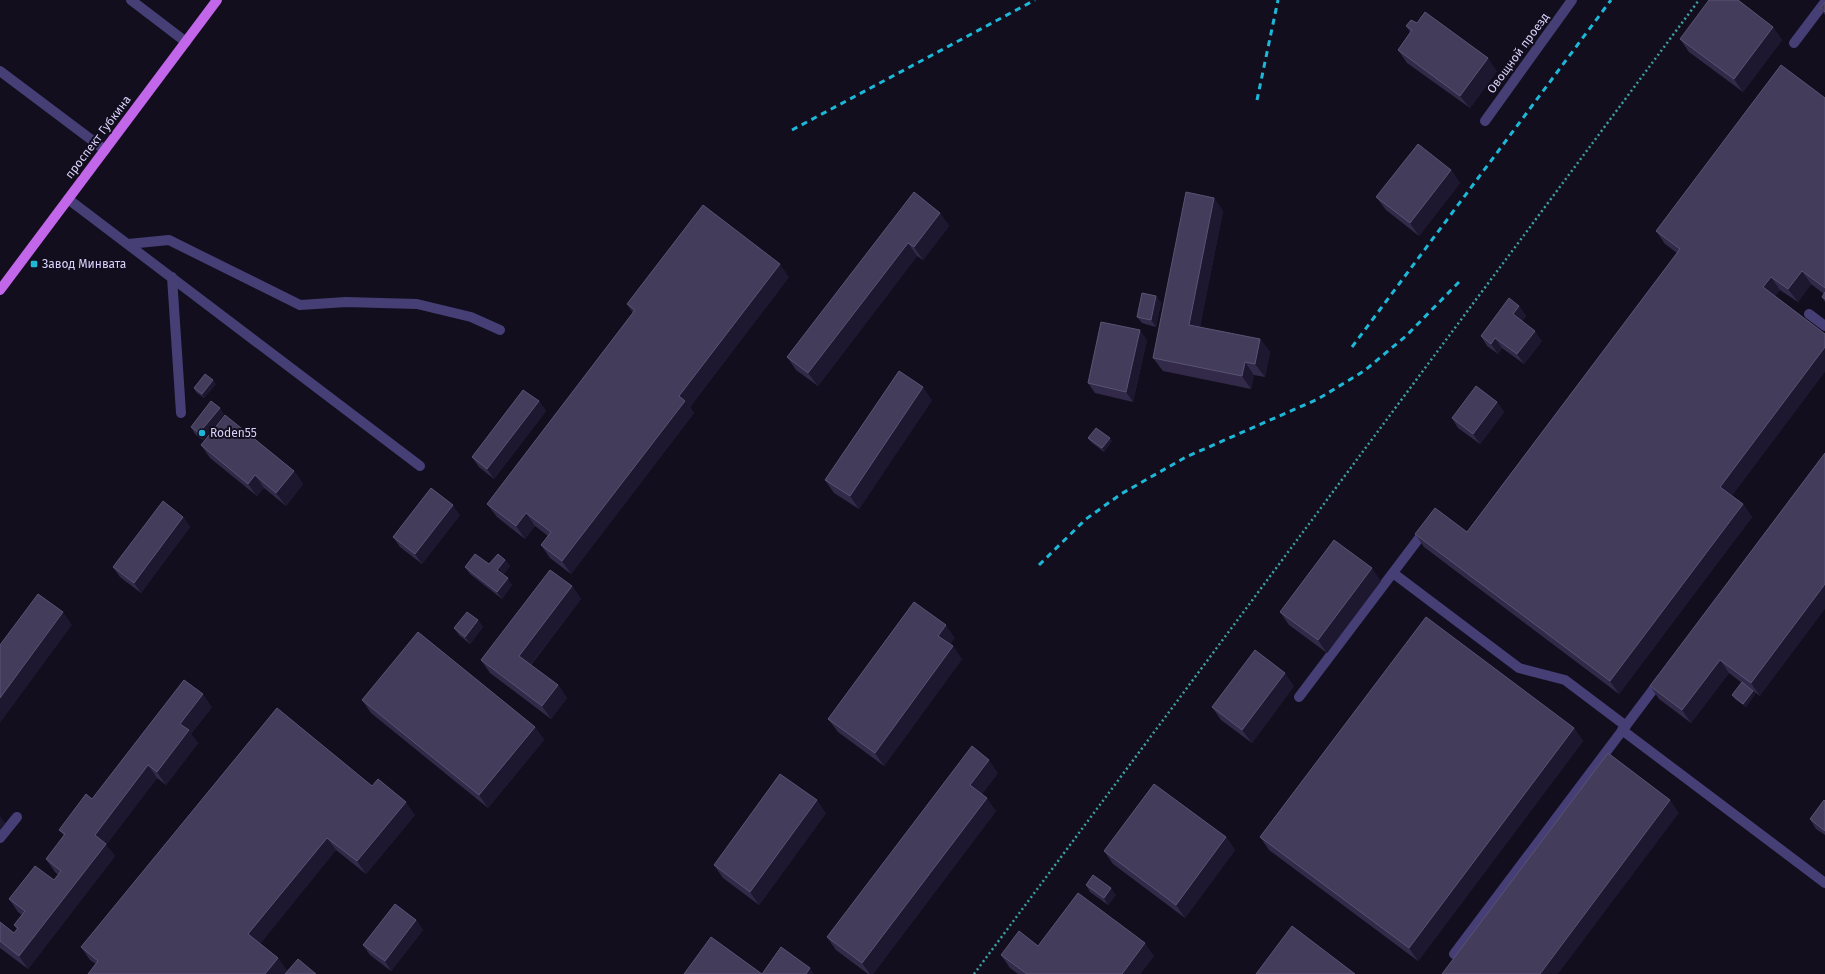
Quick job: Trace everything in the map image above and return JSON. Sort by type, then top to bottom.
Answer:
[{"type":"main road","name":"проспект Губкина","points":[[0,290],[217,0]]},
{"type":"street","points":[[131,0],[186,42]]},
{"type":"street","name":"Овощной проезд","points":[[1485,120],[1572,0]]},
{"type":"street","points":[[1794,43],[1825,2]]},
{"type":"street","points":[[1,73],[105,150]]},
{"type":"street","points":[[68,199],[420,466]]},
{"type":"street","points":[[128,244],[169,240],[300,305],[346,302],[417,304],[471,317],[500,330]]},
{"type":"street","points":[[172,277],[181,413]]},
{"type":"street","points":[[1809,314],[1825,326]]},
{"type":"street","points":[[1300,697],[1434,518]]},
{"type":"street","points":[[1393,573],[1519,668],[1565,680],[1624,728],[1825,883]]},
{"type":"street","points":[[1454,954],[1668,669]]},
{"type":"street","points":[[0,838],[17,817]]},
{"type":"path","points":[[974,974],[1699,0]]},
{"type":"building","points":[[1709,0],[1738,0],[1773,27],[1734,79],[1680,39]]},
{"type":"building","points":[[1825,2],[1825,12],[1820,8]]},
{"type":"building","points":[[1425,12],[1488,58],[1460,96],[1398,50],[1412,30],[1406,26],[1411,20],[1417,23]]},
{"type":"building","points":[[1781,65],[1825,98],[1825,288],[1802,271],[1788,289],[1771,277],[1763,287],[1825,334],[1825,347],[1720,487],[1743,504],[1610,681],[1415,534],[1435,508],[1467,532],[1680,249],[1656,231]]},
{"type":"building","points":[[1418,144],[1451,170],[1410,223],[1376,197]]},
{"type":"building","points":[[914,192],[940,213],[914,247],[908,243],[808,373],[787,357]]},
{"type":"building","points":[[1186,192],[1214,198],[1189,325],[1260,339],[1255,364],[1245,362],[1242,376],[1153,358]]},
{"type":"building","points":[[703,205],[780,264],[679,396],[685,401],[562,561],[541,545],[551,532],[526,513],[516,526],[487,504],[635,310],[627,304]]},
{"type":"building","points":[[1825,292],[1825,299],[1822,297]]},
{"type":"building","points":[[1142,293],[1156,296],[1151,320],[1137,317]]},
{"type":"building","points":[[1509,298],[1519,306],[1513,314],[1535,331],[1517,354],[1495,338],[1491,344],[1481,336]]},
{"type":"building","points":[[1101,322],[1140,330],[1126,392],[1088,383]]},
{"type":"building","points":[[899,371],[923,387],[850,496],[825,480]]},
{"type":"building","points":[[205,374],[213,380],[202,394],[194,388]]},
{"type":"building","points":[[1476,386],[1497,402],[1473,434],[1452,418]]},
{"type":"building","points":[[523,390],[539,401],[487,469],[472,457]]},
{"type":"building","points":[[211,401],[220,408],[199,433],[191,427]]},
{"type":"building","points":[[225,415],[294,471],[276,493],[255,475],[248,484],[201,445]]},
{"type":"building","points":[[1096,428],[1110,438],[1102,448],[1088,438]]},
{"type":"building","points":[[1825,453],[1825,584],[1751,683],[1720,660],[1682,710],[1650,686]]},
{"type":"building","points":[[431,488],[453,505],[415,554],[393,537]]},
{"type":"building","points":[[163,501],[183,517],[134,583],[113,567]]},
{"type":"building","points":[[1334,540],[1372,568],[1318,640],[1280,612]]},
{"type":"building","points":[[475,554],[489,564],[498,554],[505,560],[497,570],[508,578],[497,592],[465,567]]},
{"type":"building","points":[[550,570],[572,586],[519,656],[558,685],[542,706],[481,660]]},
{"type":"building","points":[[38,594],[63,612],[0,698],[0,645]]},
{"type":"building","points":[[914,602],[946,625],[938,636],[953,646],[875,753],[828,719]]},
{"type":"building","points":[[467,612],[478,620],[465,637],[454,628]]},
{"type":"building","points":[[1426,617],[1574,728],[1409,948],[1260,837]]},
{"type":"building","points":[[418,632],[535,727],[479,795],[362,700]]},
{"type":"building","points":[[1255,650],[1285,673],[1242,730],[1212,707]]},
{"type":"building","points":[[184,680],[203,694],[180,724],[189,730],[157,772],[148,765],[95,835],[106,844],[19,956],[0,941],[0,922],[14,933],[18,928],[14,925],[25,911],[9,899],[35,866],[54,880],[61,871],[46,859],[65,834],[59,830],[86,794],[92,799]]},
{"type":"building","points":[[1742,682],[1753,691],[1743,704],[1732,695]]},
{"type":"building","points":[[277,708],[372,786],[378,779],[406,802],[357,861],[327,838],[248,934],[278,958],[265,974],[88,974],[98,961],[81,947]]},
{"type":"building","points":[[972,746],[989,760],[970,785],[987,798],[862,963],[827,937]]},
{"type":"building","points":[[1608,753],[1670,800],[1540,974],[1442,974]]},
{"type":"building","points":[[780,774],[817,800],[750,892],[714,865]]},
{"type":"building","points":[[1154,784],[1226,837],[1176,905],[1104,851]]},
{"type":"building","points":[[1824,800],[1825,801],[1825,831],[1810,819]]},
{"type":"building","points":[[1093,875],[1111,888],[1104,898],[1086,885]]},
{"type":"building","points":[[1078,893],[1145,943],[1122,974],[1027,974],[1001,955],[1019,931],[1038,946]]},
{"type":"building","points":[[395,904],[416,920],[385,961],[363,945]]},
{"type":"building","points":[[1292,926],[1355,974],[1256,974]]},
{"type":"building","points":[[711,937],[762,974],[684,974]]},
{"type":"building","points":[[781,947],[810,968],[806,974],[762,974]]},
{"type":"building","points":[[298,959],[316,974],[285,974]]},
{"type":"railway","points":[[792,130],[1035,0]]},
{"type":"railway","points":[[1257,100],[1278,0]]},
{"type":"railway","points":[[1352,347],[1611,0]]},
{"type":"railway","points":[[1039,565],[1086,519],[1121,494],[1186,457],[1318,399],[1364,371],[1406,336],[1459,282]]},
{"type":"place","name":"Завод Минвата","points":[[34,264]]},
{"type":"place","name":"Roden55","points":[[202,433]]}]
